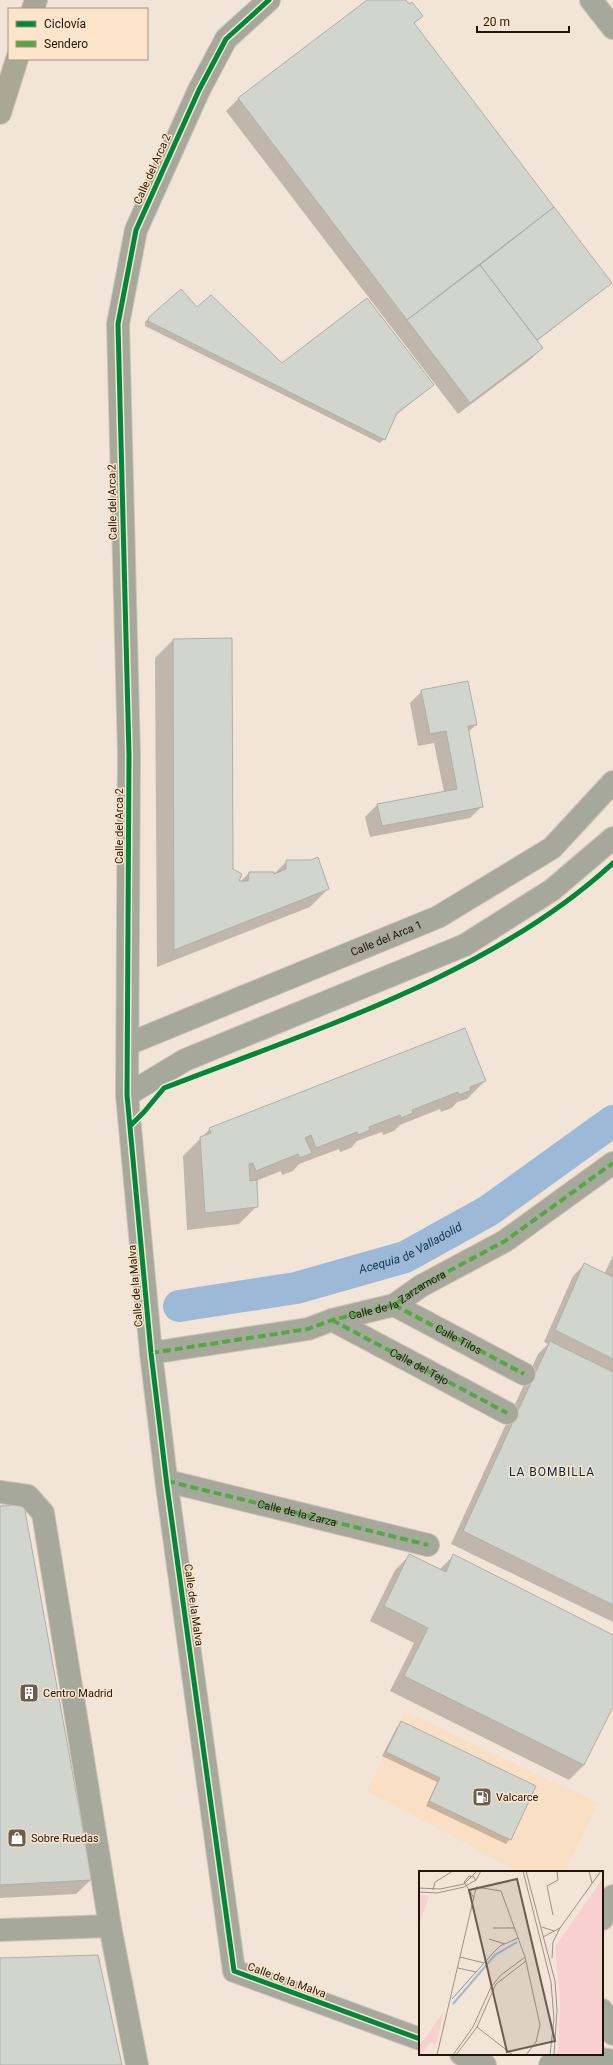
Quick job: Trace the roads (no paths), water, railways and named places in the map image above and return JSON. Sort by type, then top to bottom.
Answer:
[{"type":"main road","points":[[0,113],[17,60]]},
{"type":"street","name":"Calle del Arca 2","points":[[128,1044],[129,755],[118,324],[136,230],[199,90],[226,40],[269,0]]},
{"type":"street","points":[[591,0],[613,28]]},
{"type":"street","name":"Calle del Arca 1","points":[[128,1044],[438,917],[552,848],[613,782]]},
{"type":"street","points":[[127,1095],[185,1060],[261,1031],[465,945],[552,890],[613,838]]},
{"type":"street","name":"Calle de la Malva","points":[[128,1044],[127,1095],[151,1353],[234,1971],[419,2039]]},
{"type":"street","name":"Calle de la Zarzamora","points":[[151,1353],[308,1330],[332,1320],[394,1305],[421,1286],[506,1241],[613,1163]]},
{"type":"street","name":"Calle Tilos","points":[[394,1305],[524,1374]]},
{"type":"street","name":"Calle del Tejo","points":[[332,1320],[506,1414]]},
{"type":"street","name":"Calle de la Zarza","points":[[167,1481],[428,1545]]},
{"type":"street","points":[[0,1492],[28,1496],[43,1513],[110,1926],[137,2065]]},
{"type":"street","points":[[603,1917],[613,1896]]},
{"type":"street","points":[[0,1930],[110,1926]]},
{"type":"street","points":[[603,2012],[613,2034]]},
{"type":"street","points":[[463,2055],[485,2065]]},
{"type":"street","points":[[535,2065],[540,2055]]},
{"type":"street","points":[[550,2065],[574,2057],[609,2060],[613,2062]]},
{"type":"waterway","name":"Acequia de Valladolid","points":[[179,1306],[296,1288],[405,1257],[488,1211],[613,1121]]},
{"type":"place","name":"Centro Madrid","points":[[29,1693]]},
{"type":"place","name":"Valcarce","points":[[482,1797]]},
{"type":"place","name":"Sobre Ruedas","points":[[17,1838]]},
{"type":"district","name":"LA BOMBILLA","points":[[552,1472]]}]
